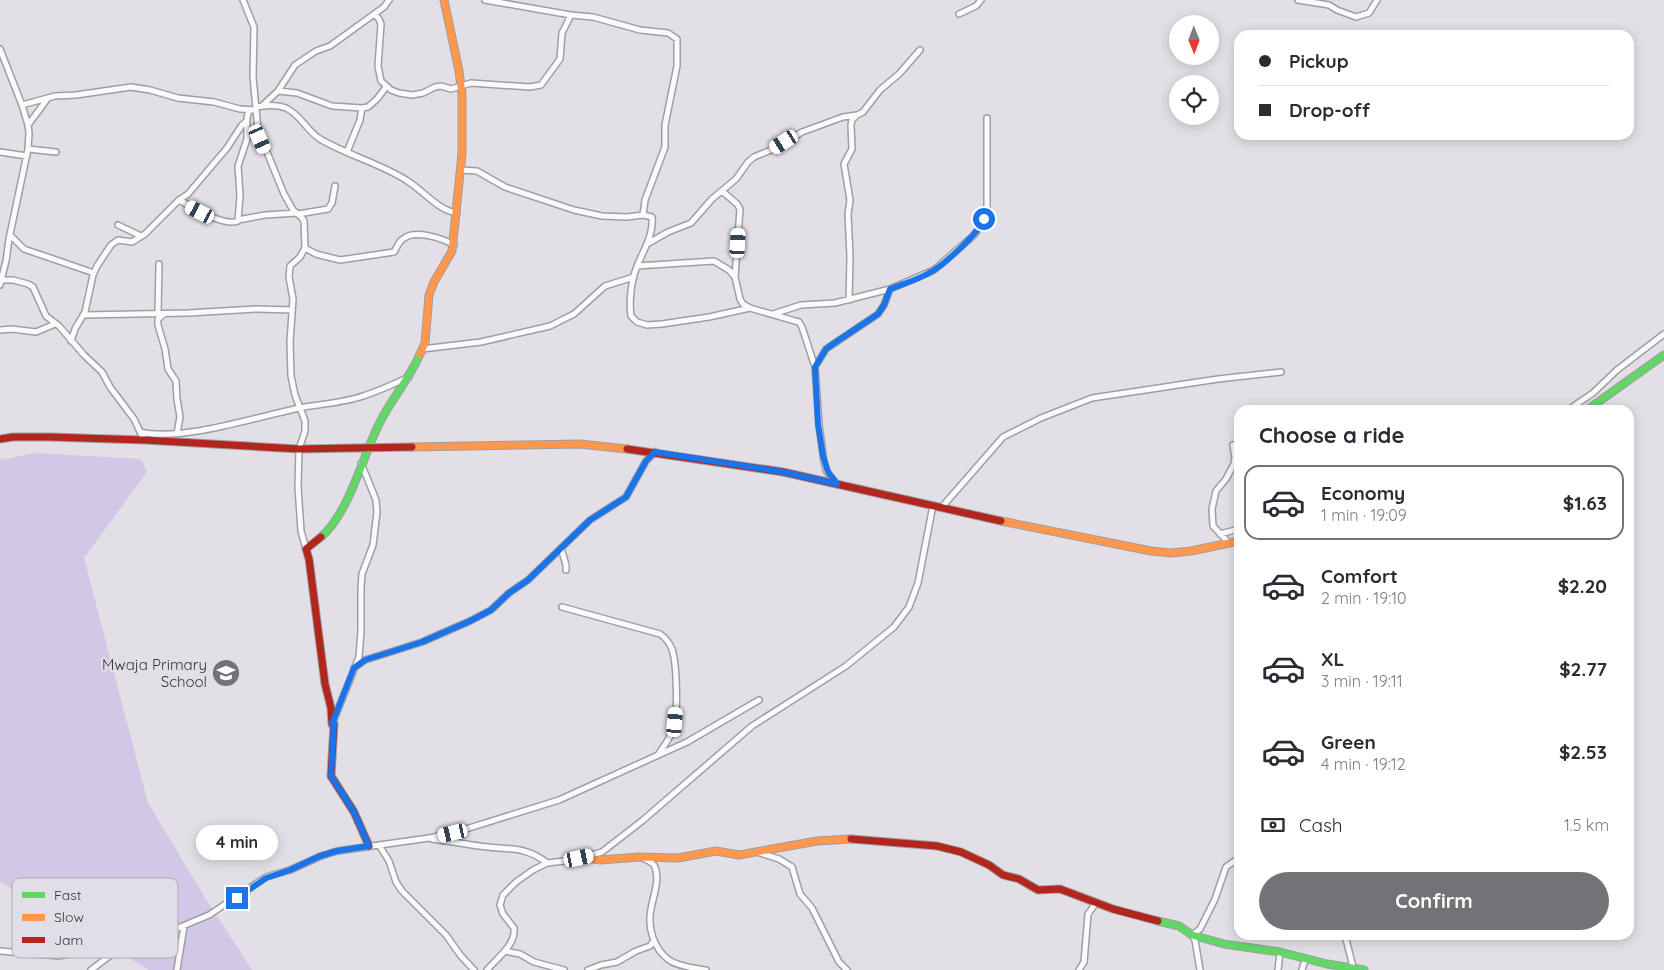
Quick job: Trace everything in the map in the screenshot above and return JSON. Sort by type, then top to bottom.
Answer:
[{"type":"street","points":[[243,0],[254,28],[254,109],[260,139],[284,194],[304,221],[304,248],[300,257],[289,268],[293,299],[290,342],[291,376],[295,395],[305,419],[305,428],[299,449],[300,525],[309,559],[325,684],[331,708],[332,724],[334,724],[331,776],[354,812],[369,846]]},
{"type":"street","points":[[262,106],[278,91],[295,65],[316,51],[330,46],[384,7],[389,0]]},
{"type":"street","points":[[306,549],[326,532],[338,518],[383,415],[410,377],[422,349],[431,288],[454,245],[454,223],[457,213],[464,120],[461,86],[444,0]]},
{"type":"street","points":[[485,0],[570,16],[594,17],[640,30],[668,33],[678,40],[677,66],[665,125],[666,147],[645,200],[643,215]]},
{"type":"street","points":[[1298,0],[1329,5],[1343,13],[1362,17],[1370,13],[1376,0]]},
{"type":"street","points":[[959,14],[982,1]]},
{"type":"street","points":[[374,14],[379,18],[381,24],[378,56],[379,77],[382,84],[398,93],[412,95],[441,86],[451,89],[481,83],[530,87],[540,85],[560,59],[562,33],[570,16]]},
{"type":"street","points":[[0,49],[28,125],[27,156],[1,283],[14,280],[33,287],[43,311],[84,355],[100,368],[110,386],[128,410],[144,440]]},
{"type":"street","points":[[848,300],[850,256],[848,214],[850,200],[844,164],[852,149],[852,120],[862,112],[880,90],[899,74],[920,50]]},
{"type":"street","points":[[22,105],[49,97],[131,87],[178,98],[214,102],[240,109],[254,109],[271,105],[286,108],[298,116],[317,137],[386,168],[408,181],[445,210],[457,213]]},
{"type":"street","points":[[278,91],[297,93],[332,106],[362,108],[368,107],[378,99],[386,87]]},
{"type":"street","points":[[28,125],[49,97]]},
{"type":"street","points":[[347,152],[360,120],[362,108]]},
{"type":"street","points":[[71,341],[75,329],[84,315],[94,273],[100,260],[114,242],[119,240],[132,242],[141,236],[192,189],[227,148],[254,109]]},
{"type":"street","points":[[647,244],[668,232],[691,223],[712,199],[736,179],[749,160],[757,155],[802,132],[843,116],[857,115]]},
{"type":"street","points":[[773,314],[800,305],[830,304],[890,289],[934,270],[973,236],[983,223],[987,207],[987,118]]},
{"type":"street","points":[[238,220],[240,195],[238,166],[247,139],[246,121]]},
{"type":"street","points":[[28,149],[56,152]]},
{"type":"street","points":[[0,152],[27,156]]},
{"type":"street","points":[[461,170],[477,171],[505,187],[574,210],[602,216],[627,217],[643,215],[652,217],[647,244],[634,277],[632,290],[631,317],[637,322],[647,325],[709,317],[750,308]]},
{"type":"street","points":[[179,200],[221,220],[232,223],[238,220],[265,215],[328,209],[332,203],[335,186]]},
{"type":"street","points":[[722,190],[740,209],[735,277],[740,299],[743,304],[750,308],[801,324],[815,367],[818,424],[823,456],[828,472],[837,484]]},
{"type":"street","points":[[118,225],[141,236]]},
{"type":"street","points":[[10,235],[24,248],[94,273]]},
{"type":"street","points":[[304,248],[316,254],[344,260],[393,253],[396,251],[401,240],[410,235],[434,237],[454,245]]},
{"type":"street","points":[[638,266],[714,261],[729,270],[735,277]]},
{"type":"street","points":[[158,314],[159,264]]},
{"type":"street","points":[[422,349],[481,342],[550,326],[574,314],[605,286],[634,277]]},
{"type":"street","points":[[815,367],[826,349],[878,314],[884,305],[890,289]]},
{"type":"street","points":[[84,315],[158,314],[256,309],[292,310]]},
{"type":"street","points":[[164,313],[158,319],[158,326],[169,371],[176,381],[180,417],[176,432]]},
{"type":"street","points":[[0,330],[12,329],[36,332],[55,324]]},
{"type":"street","points":[[1575,405],[1593,393],[1617,370],[1664,334]]},
{"type":"street","points":[[1594,405],[1662,356],[1664,365]]},
{"type":"street","points":[[942,507],[1003,437],[1041,418],[1092,398],[1218,378],[1281,372]]},
{"type":"street","points":[[140,432],[154,434],[201,430],[256,419],[362,396],[410,377]]},
{"type":"street","points":[[0,439],[50,437],[144,440],[299,449],[580,444],[655,452],[783,472],[1047,531],[1152,551],[1170,553],[1234,542]]},
{"type":"street","points":[[1233,445],[1234,451]]},
{"type":"street","points":[[354,668],[365,660],[420,643],[482,615],[528,580],[590,520],[626,497],[646,461],[655,452]]},
{"type":"street","points":[[332,724],[359,657],[362,574],[372,545],[377,509],[376,500],[361,463]]},
{"type":"street","points":[[1229,543],[1212,524],[1216,491],[1226,479],[1234,464]]},
{"type":"street","points":[[489,970],[505,952],[513,937],[514,930],[500,908],[503,895],[527,874],[547,863],[573,860],[598,854],[642,821],[752,726],[846,666],[894,627],[909,607],[918,582],[933,505]]},
{"type":"street","points":[[1220,534],[1234,530]]},
{"type":"street","points":[[561,548],[566,570]]},
{"type":"street","points":[[562,607],[660,634],[668,641],[674,662],[675,722],[666,745],[658,756]]},
{"type":"street","points":[[178,928],[209,914],[266,878],[329,853],[463,831],[559,800],[687,742],[760,700]]},
{"type":"street","points":[[429,838],[518,849],[540,857],[547,863]]},
{"type":"street","points":[[579,858],[602,860],[639,856],[678,858],[716,851],[739,855],[818,842],[850,839],[942,847],[961,852],[978,862],[987,864],[1003,875],[1019,879],[1038,890],[1060,889],[1096,903],[1179,926],[1192,935],[1224,944],[1280,952],[1364,970]]},
{"type":"street","points":[[379,845],[389,861],[396,882],[402,891],[446,935],[474,970]]},
{"type":"street","points":[[757,852],[780,859],[792,867],[800,894],[812,908],[839,962],[847,970]]},
{"type":"street","points":[[639,856],[652,863],[655,867],[656,886],[650,912],[653,942],[673,962],[706,970]]},
{"type":"street","points":[[1192,935],[1200,929],[1215,898],[1226,867],[1234,861]]},
{"type":"street","points":[[1078,970],[1084,962],[1088,914],[1096,903]]},
{"type":"street","points":[[177,970],[184,926]]},
{"type":"street","points":[[1192,935],[1195,940],[1200,970]]},
{"type":"street","points":[[1346,940],[1352,967]]},
{"type":"street","points":[[588,970],[618,961],[650,946],[653,942]]},
{"type":"street","points":[[505,952],[522,955],[534,962],[564,970]]},
{"type":"street","points":[[1278,970],[1280,952]]},
{"type":"street","points":[[91,970],[108,958]]},
{"type":"street","points":[[1302,970],[1305,960],[1303,958]]},
{"type":"street","points":[[615,970],[618,961]]},
{"type":"shaded area","points":[[35,453],[141,459],[147,472],[84,558],[148,803],[204,896],[252,970],[149,970],[129,958],[178,958],[178,878],[12,878],[12,889],[0,882],[0,460]]},
{"type":"traffic: fast","points":[[321,537],[331,527],[347,500],[379,424],[420,354]]},
{"type":"traffic: fast","points":[[1594,405],[1664,355]]},
{"type":"traffic: fast","points":[[1158,921],[1179,926],[1192,935],[1224,944],[1280,952],[1327,964],[1364,970]]},
{"type":"traffic: slow","points":[[420,354],[425,343],[429,295],[434,282],[452,251],[462,154],[462,94],[444,0]]},
{"type":"traffic: slow","points":[[412,447],[580,444],[627,449]]},
{"type":"traffic: slow","points":[[1001,521],[1151,551],[1171,553],[1234,542]]},
{"type":"traffic: slow","points":[[579,857],[601,860],[639,857],[678,858],[716,851],[739,855],[817,841],[851,839]]},
{"type":"traffic: jam","points":[[0,439],[50,437],[144,440],[299,449],[412,447]]},
{"type":"traffic: jam","points":[[627,449],[783,472],[1001,521]]},
{"type":"traffic: jam","points":[[321,537],[306,549],[309,559],[325,684],[331,708],[332,724],[334,724],[331,776],[354,812],[369,846]]},
{"type":"traffic: jam","points":[[851,839],[937,846],[961,852],[989,865],[1003,875],[1019,879],[1038,890],[1060,889],[1113,909],[1158,921]]},
{"type":"place","name":"Mwaja Primary School","points":[[226,673]]},
{"type":"route","points":[[237,898],[266,878],[279,872],[290,870],[320,856],[337,851],[369,846],[354,812],[334,782],[331,773],[334,724],[332,724],[354,668],[365,660],[422,642],[491,610],[509,593],[528,580],[590,520],[626,497],[646,461],[655,452],[783,472],[837,484],[828,472],[823,456],[818,424],[815,367],[826,349],[878,314],[884,305],[890,289],[934,270],[973,236],[984,219]]}]
